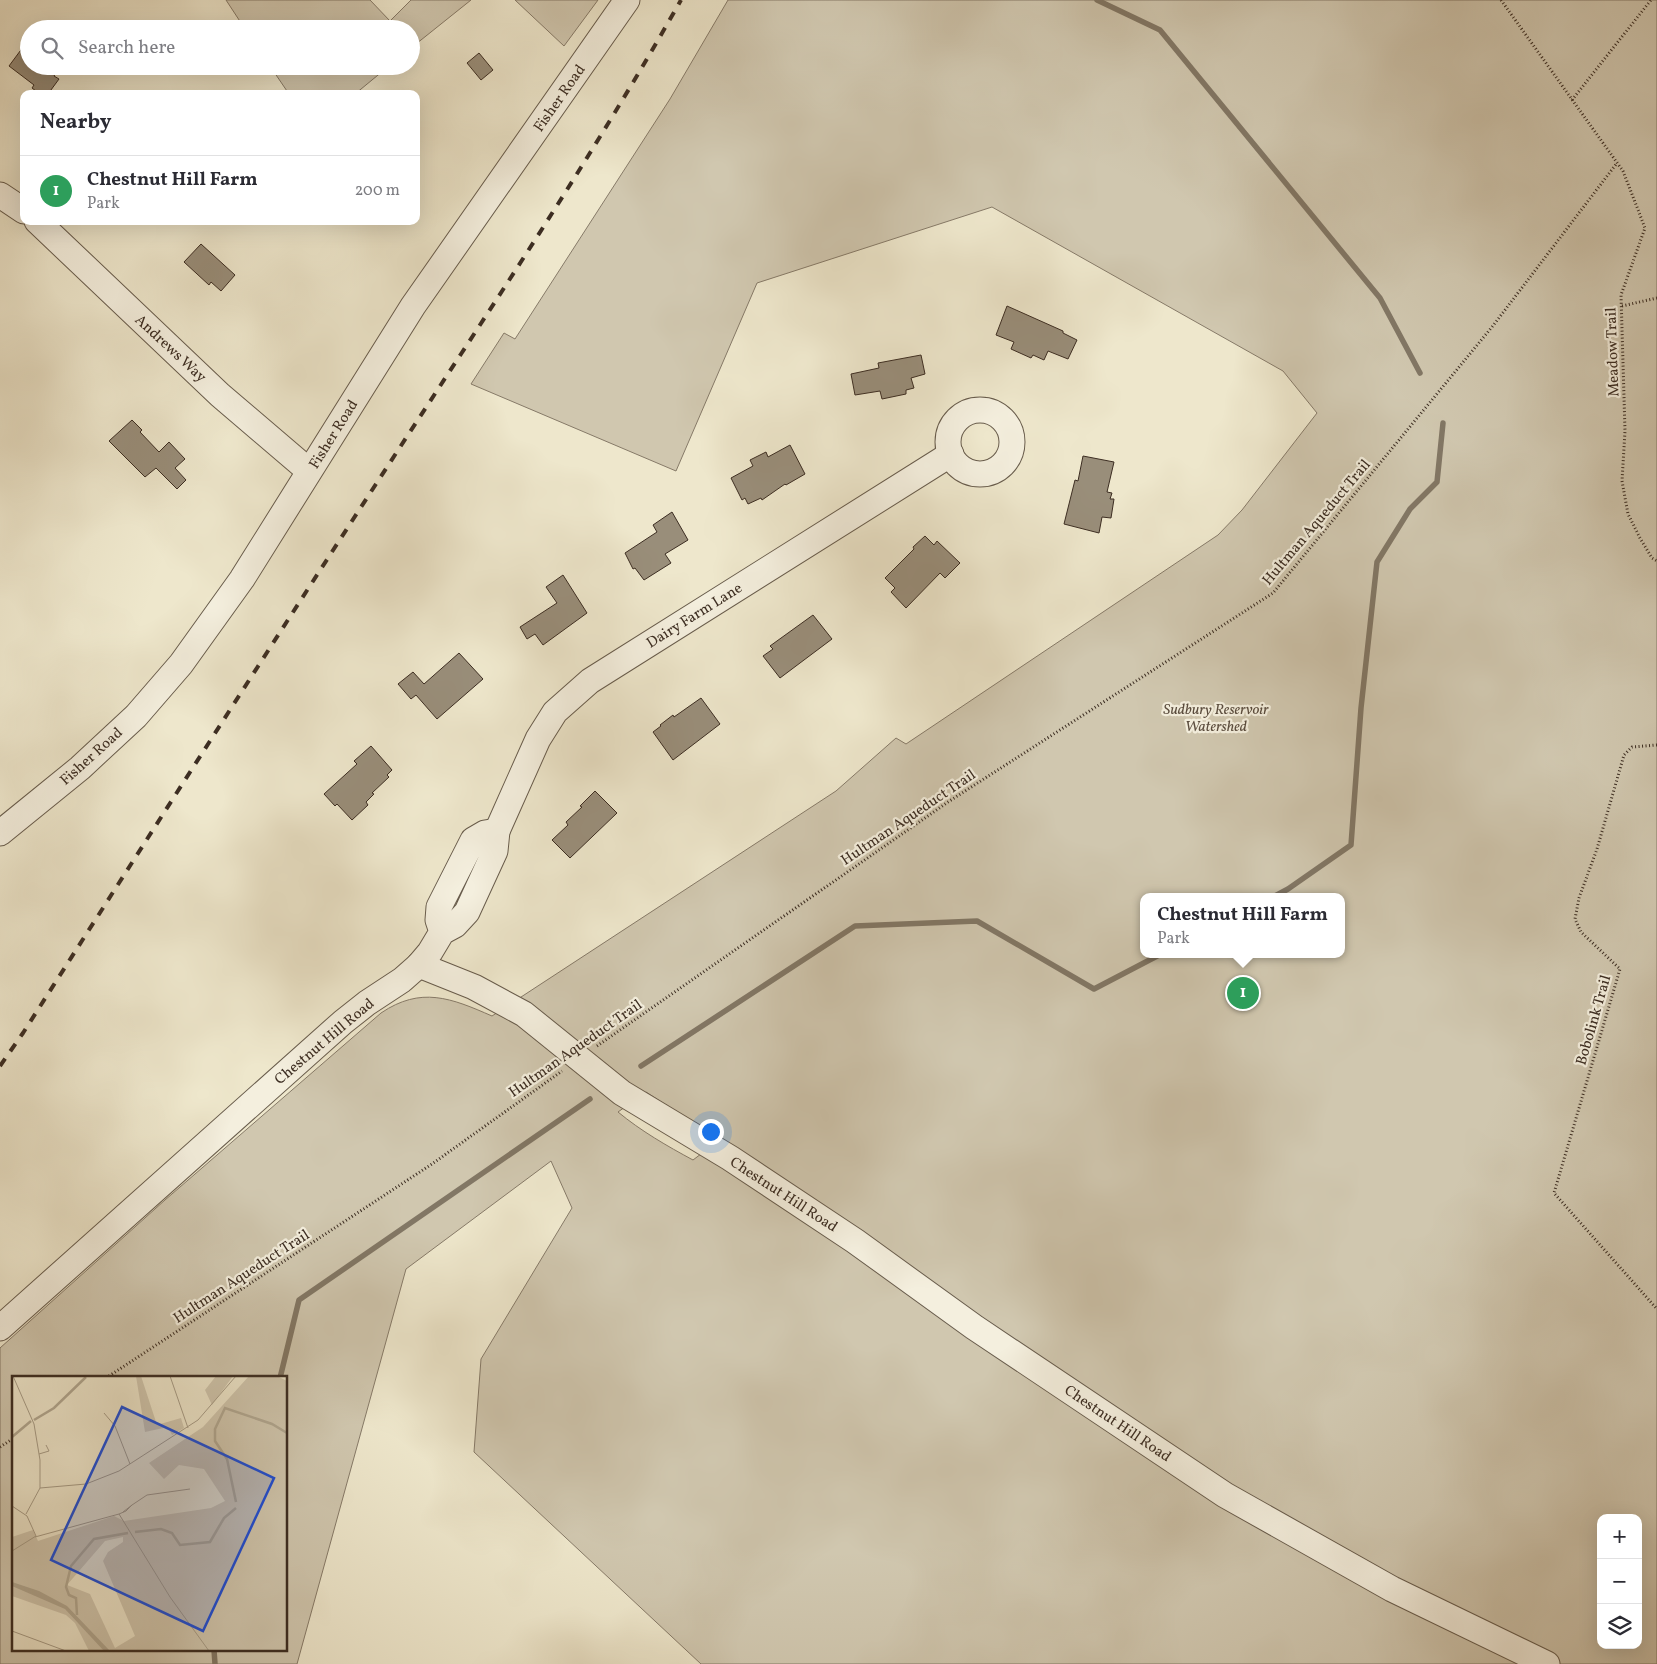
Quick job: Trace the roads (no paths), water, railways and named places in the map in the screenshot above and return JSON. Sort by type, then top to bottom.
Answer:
[{"type":"street","name":"Fisher Road","points":[[0,833],[80,768],[136,716],[181,664],[242,579],[414,306],[627,0]]},
{"type":"street","points":[[0,195],[20,208]]},
{"type":"street","name":"Andrews Way","points":[[41,225],[220,395],[309,471]]},
{"type":"street","name":"Dairy Farm Lane","points":[[419,965],[430,952],[442,932],[455,925],[467,912],[495,852],[497,831],[542,732],[555,712],[590,681],[951,454]]},
{"type":"street","name":"Chestnut Hill Road","points":[[0,1328],[343,1022],[367,1002],[402,980],[419,965],[474,987],[524,1014],[622,1093],[730,1158],[847,1236],[974,1328],[1225,1495],[1392,1589],[1547,1664]]},
{"type":"waterway","points":[[1097,0],[1160,30],[1380,298],[1420,373]]},
{"type":"waterway","points":[[1280,893],[1351,845],[1361,708],[1377,562],[1410,509],[1437,482],[1443,423]]},
{"type":"waterway","points":[[641,1066],[855,926],[977,921],[1094,989],[1153,958]]},
{"type":"waterway","points":[[280,1376],[299,1300],[590,1099]]},
{"type":"waterway","points":[[214,1652],[215,1664]]},
{"type":"railway","points":[[0,1066],[571,184],[681,0]]},
{"type":"place","name":"Chestnut Hill Farm","points":[[1243,993]]},
{"type":"park label","name":"Sudbury Reservoir Watershed","points":[[1216,718]]}]
